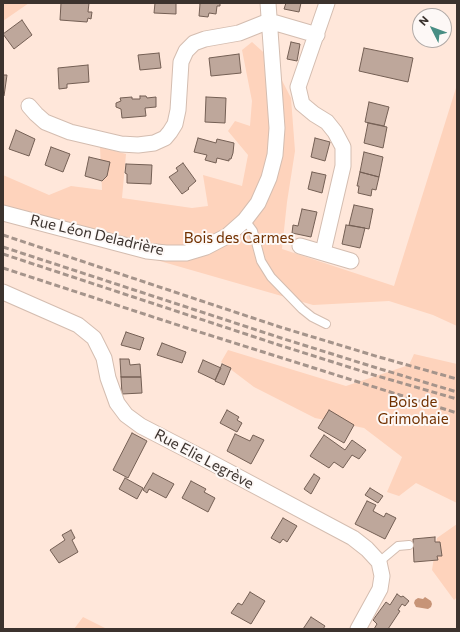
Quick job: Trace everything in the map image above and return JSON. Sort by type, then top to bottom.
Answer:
[{"type":"street","name":"Rue Léon Deladrière","points":[[3,212],[147,250],[166,253],[186,253],[206,247],[227,236],[245,220],[258,203],[269,178],[275,155],[277,128],[268,3]]},
{"type":"street","points":[[324,252],[344,166],[343,148],[335,132],[327,122],[302,104],[298,87],[327,3]]},
{"type":"street","points":[[30,106],[45,122],[70,132],[121,144],[138,145],[154,143],[165,138],[175,124],[178,110],[181,62],[183,55],[188,48],[199,41],[238,33],[269,21],[316,35]]},
{"type":"street","points":[[300,246],[351,261]]},
{"type":"street","name":"Rue Elie Legrève","points":[[3,292],[78,325],[94,338],[104,358],[108,378],[117,403],[126,415],[141,426],[353,538],[367,549],[379,562]]},
{"type":"street","points":[[358,629],[380,590],[382,576],[379,562]]},
{"type":"lane","points":[[245,220],[253,231],[261,261],[271,277],[312,317],[326,324]]},
{"type":"lane","points":[[379,562],[398,546],[409,545]]},
{"type":"green space","points":[[3,3],[29,3],[3,21]]},
{"type":"green space","name":"Bois des Carmes","points":[[252,42],[271,59],[291,98],[295,151],[287,202],[282,249],[394,286],[456,88],[457,89],[457,326],[433,315],[389,301],[313,305],[3,216],[3,175],[49,195],[71,186],[102,190],[100,147],[126,154],[122,198],[192,208],[208,206],[203,175],[242,186],[248,155],[228,131],[235,121],[250,126],[252,101],[242,50]]},
{"type":"green space","name":"Bois de Grimohaie","points":[[228,350],[346,386],[409,365],[414,354],[457,364],[457,503],[416,483],[399,496],[387,492],[402,457],[364,428],[315,418],[254,387],[221,362]]},
{"type":"green space","points":[[457,524],[457,597],[454,600],[432,570],[437,538]]},
{"type":"green space","points":[[83,617],[107,629],[74,629]]},
{"type":"shaded area","points":[[425,597],[431,601],[431,607],[428,609],[416,607],[414,603],[415,600],[418,598],[423,599]]},
{"type":"building","points":[[61,3],[89,3],[88,12],[92,12],[91,19],[88,18],[87,22],[60,20]]},
{"type":"building","points":[[155,3],[176,3],[176,14],[154,13]]},
{"type":"building","points":[[198,3],[220,3],[220,6],[217,6],[216,14],[209,13],[208,17],[199,16],[200,4]]},
{"type":"building","points":[[286,3],[301,3],[299,12],[284,9]]},
{"type":"building","points":[[22,20],[32,35],[14,49],[3,34]]},
{"type":"building","points":[[291,42],[300,44],[297,61],[287,59]]},
{"type":"building","points":[[364,48],[413,58],[408,82],[359,71]]},
{"type":"building","points":[[159,53],[161,68],[140,70],[138,55]]},
{"type":"building","points":[[239,54],[241,73],[211,76],[209,58]]},
{"type":"building","points":[[88,65],[89,82],[67,84],[67,88],[59,89],[58,68]]},
{"type":"building","points":[[3,75],[7,75],[4,96],[3,96]]},
{"type":"building","points":[[140,96],[146,96],[147,98],[156,97],[156,107],[145,108],[146,116],[122,118],[121,109],[116,107],[116,103],[121,101],[120,98],[132,97],[132,99],[140,99]]},
{"type":"building","points":[[206,97],[226,98],[225,123],[205,122]]},
{"type":"building","points":[[369,102],[389,107],[384,126],[365,122]]},
{"type":"building","points":[[368,123],[387,127],[383,148],[364,143]]},
{"type":"building","points":[[16,130],[35,139],[29,156],[9,149]]},
{"type":"building","points":[[198,138],[216,143],[217,139],[234,143],[231,159],[229,159],[229,161],[217,158],[216,163],[205,160],[207,155],[194,152]]},
{"type":"building","points":[[315,138],[330,142],[325,161],[311,157]]},
{"type":"building","points":[[51,147],[70,154],[63,172],[45,165]]},
{"type":"building","points":[[364,152],[383,157],[379,177],[360,172]]},
{"type":"building","points":[[89,157],[110,162],[107,176],[102,181],[85,176]]},
{"type":"building","points":[[183,163],[196,181],[182,194],[169,177],[178,171],[176,168]]},
{"type":"building","points":[[126,164],[152,165],[151,184],[127,183],[127,174],[125,173]]},
{"type":"building","points":[[312,172],[326,175],[322,193],[308,189]]},
{"type":"building","points":[[360,172],[379,177],[376,190],[372,189],[371,196],[358,193],[359,186],[357,186]]},
{"type":"building","points":[[354,205],[373,209],[369,229],[349,225]]},
{"type":"building","points":[[302,209],[317,212],[311,237],[292,233],[293,225],[298,226]]},
{"type":"building","points":[[346,225],[365,228],[360,248],[342,244]]},
{"type":"building","points":[[126,332],[144,338],[140,350],[121,345]]},
{"type":"building","points":[[162,343],[186,352],[182,363],[157,355]]},
{"type":"building","points":[[120,359],[129,359],[130,365],[140,364],[141,377],[121,377]]},
{"type":"building","points":[[203,360],[221,368],[215,380],[198,372]]},
{"type":"building","points":[[222,364],[231,368],[224,385],[215,381]]},
{"type":"building","points":[[121,377],[141,377],[142,393],[122,394]]},
{"type":"building","points":[[227,410],[239,417],[237,420],[242,423],[237,432],[220,423]]},
{"type":"building","points":[[329,410],[354,425],[344,443],[318,428]]},
{"type":"building","points":[[132,433],[147,441],[128,478],[113,470]]},
{"type":"building","points":[[235,434],[250,441],[253,435],[264,440],[251,464],[227,451]]},
{"type":"building","points":[[324,435],[345,450],[352,440],[366,450],[359,459],[352,455],[343,468],[334,462],[329,468],[310,456]]},
{"type":"building","points":[[153,473],[174,484],[166,498],[149,489],[147,493],[143,490]]},
{"type":"building","points":[[314,474],[320,478],[311,494],[304,489]]},
{"type":"building","points":[[125,478],[143,488],[137,499],[119,489]]},
{"type":"building","points":[[191,481],[206,489],[204,492],[215,498],[208,512],[182,498]]},
{"type":"building","points":[[370,488],[383,496],[378,503],[365,495]]},
{"type":"building","points":[[367,501],[376,505],[373,511],[384,517],[386,513],[396,518],[385,539],[355,524]]},
{"type":"building","points":[[283,518],[297,526],[287,542],[283,539],[280,543],[271,538]]},
{"type":"building","points":[[71,530],[75,538],[72,540],[78,552],[59,563],[50,550],[65,540],[62,535]]},
{"type":"building","points":[[435,537],[435,542],[440,542],[442,556],[437,556],[438,560],[414,562],[413,539]]},
{"type":"building","points":[[250,592],[265,601],[251,624],[231,613],[238,603],[242,605]]},
{"type":"building","points":[[397,594],[401,597],[403,596],[409,601],[405,606],[402,604],[398,610],[400,611],[388,629],[374,629],[377,624],[373,620],[386,602],[390,605]]},
{"type":"building","points":[[311,617],[325,626],[323,629],[303,629]]},
{"type":"railway","points":[[3,235],[280,327],[457,379]]},
{"type":"railway","points":[[3,247],[281,338],[457,392]]},
{"type":"railway","points":[[3,254],[279,345],[457,399]]},
{"type":"railway","points":[[3,268],[190,329],[457,413]]}]
